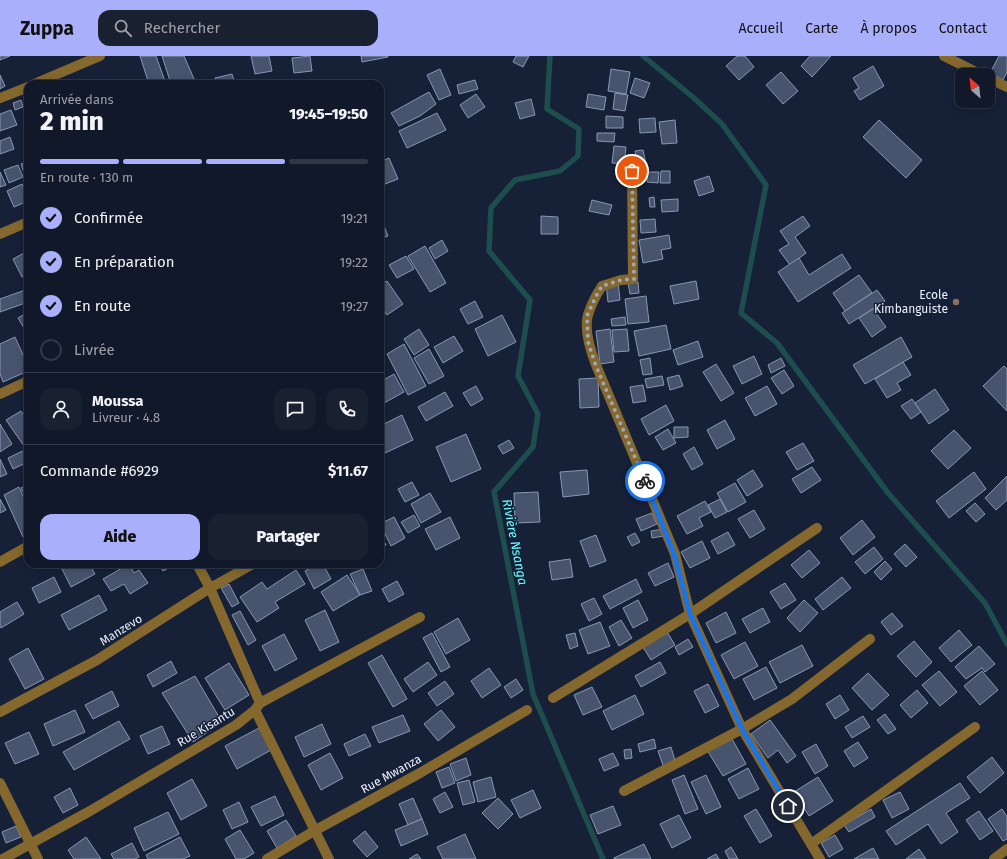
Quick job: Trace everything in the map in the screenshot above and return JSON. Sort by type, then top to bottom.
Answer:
[{"type":"street","points":[[43,80],[100,56]]},
{"type":"street","points":[[944,56],[968,68]]},
{"type":"street","points":[[995,81],[1007,87]]},
{"type":"street","points":[[0,98],[24,88]]},
{"type":"street","points":[[632,171],[634,279],[621,280],[602,286],[587,316],[588,342],[596,366],[674,554],[690,614],[742,729],[820,859]]},
{"type":"street","points":[[0,234],[24,224]]},
{"type":"street","points":[[0,394],[24,383]]},
{"type":"street","points":[[553,698],[690,614],[817,528]]},
{"type":"street","points":[[0,562],[24,548]]},
{"type":"street","points":[[199,568],[210,588],[258,706],[328,859]]},
{"type":"street","name":"Manzevo","points":[[0,712],[97,660],[210,588],[246,568]]},
{"type":"street","name":"Rue Kisantu","points":[[3,859],[31,845],[229,729],[258,706],[420,617]]},
{"type":"street","points":[[624,791],[742,729],[792,699],[870,639]]},
{"type":"street","name":"Rue Mwanza","points":[[267,859],[314,831],[420,773],[527,710]]},
{"type":"street","points":[[811,844],[975,727]]},
{"type":"street","points":[[0,783],[38,859]]},
{"type":"street","points":[[994,859],[1007,849]]},
{"type":"building","points":[[0,56],[10,56],[0,60]]},
{"type":"building","points":[[140,56],[156,56],[165,80],[148,80]]},
{"type":"building","points":[[162,56],[184,56],[194,79],[170,80]]},
{"type":"building","points":[[251,56],[269,56],[272,71],[255,74]]},
{"type":"building","points":[[310,56],[312,71],[294,73],[292,58]]},
{"type":"building","points":[[361,56],[388,56],[388,57],[362,62]]},
{"type":"building","points":[[516,56],[529,56],[523,67],[513,62]]},
{"type":"building","points":[[737,56],[745,56],[754,67],[739,80],[726,66]]},
{"type":"building","points":[[810,56],[831,56],[812,77],[801,66]]},
{"type":"building","points":[[999,56],[1007,56],[1007,72],[1003,80],[995,76],[995,68],[993,68]]},
{"type":"building","points":[[873,66],[884,86],[860,100],[854,91],[859,88],[853,78]]},
{"type":"building","points":[[440,69],[451,95],[439,100],[427,75]]},
{"type":"building","points":[[611,69],[630,72],[626,94],[608,91]]},
{"type":"building","points":[[781,72],[798,91],[783,104],[766,85]]},
{"type":"building","points":[[232,74],[234,80],[215,80],[215,78]]},
{"type":"building","points":[[0,75],[5,86],[0,89]]},
{"type":"building","points":[[635,78],[650,83],[644,98],[630,93]]},
{"type":"building","points":[[475,80],[478,89],[459,94],[457,85]]},
{"type":"building","points":[[429,92],[436,104],[420,116],[399,126],[391,113]]},
{"type":"building","points":[[615,93],[628,95],[625,111],[613,109]]},
{"type":"building","points":[[476,94],[485,107],[468,118],[460,105]]},
{"type":"building","points":[[588,94],[606,97],[604,110],[586,107]]},
{"type":"building","points":[[531,99],[535,115],[520,119],[515,103]]},
{"type":"building","points":[[21,100],[23,107],[15,110],[13,103]]},
{"type":"building","points":[[11,110],[17,125],[0,131],[0,114]]},
{"type":"building","points":[[437,113],[446,130],[407,148],[399,131]]},
{"type":"building","points":[[606,116],[623,117],[623,128],[606,128]]},
{"type":"building","points":[[655,118],[656,132],[640,133],[639,119]]},
{"type":"building","points":[[675,120],[677,143],[662,144],[659,122]]},
{"type":"building","points":[[879,120],[922,160],[906,178],[863,137]]},
{"type":"building","points":[[597,133],[615,133],[614,142],[597,141]]},
{"type":"building","points":[[10,137],[14,149],[0,154],[0,141]]},
{"type":"building","points":[[614,146],[626,147],[624,164],[612,163]]},
{"type":"building","points":[[643,150],[646,164],[638,165],[635,151]]},
{"type":"building","points":[[389,158],[398,179],[384,184],[384,160]]},
{"type":"building","points":[[24,163],[24,173],[21,164]]},
{"type":"building","points":[[18,165],[23,177],[9,183],[4,170]]},
{"type":"building","points":[[661,171],[670,171],[670,183],[660,183]]},
{"type":"building","points":[[0,172],[6,185],[0,187]]},
{"type":"building","points":[[647,172],[659,172],[658,183],[647,182]]},
{"type":"building","points":[[709,176],[714,191],[699,196],[694,181]]},
{"type":"building","points":[[22,184],[24,189],[24,203],[14,207],[7,191]]},
{"type":"building","points":[[654,197],[655,207],[650,207],[649,198]]},
{"type":"building","points":[[678,199],[678,211],[662,212],[661,200]]},
{"type":"building","points":[[592,200],[612,205],[609,215],[589,211]]},
{"type":"building","points":[[541,216],[558,217],[558,234],[541,234]]},
{"type":"building","points":[[803,216],[810,226],[795,237],[806,253],[790,265],[779,250],[789,244],[780,231]]},
{"type":"building","points":[[655,219],[656,232],[641,233],[640,220]]},
{"type":"building","points":[[384,226],[388,236],[384,238]]},
{"type":"building","points":[[669,235],[671,248],[661,250],[663,259],[643,263],[639,240]]},
{"type":"building","points":[[442,240],[448,251],[435,259],[429,248]]},
{"type":"building","points":[[425,246],[446,283],[430,292],[408,256]]},
{"type":"building","points":[[24,253],[24,276],[22,277],[13,259]]},
{"type":"building","points":[[842,254],[851,268],[798,302],[778,272],[799,258],[809,275]]},
{"type":"building","points":[[406,256],[414,269],[397,278],[389,265]]},
{"type":"building","points":[[859,275],[872,293],[845,311],[833,293]]},
{"type":"building","points":[[387,281],[403,304],[387,315],[384,311],[384,283]]},
{"type":"building","points":[[696,281],[699,299],[674,304],[670,286]]},
{"type":"building","points":[[618,282],[620,300],[608,302],[606,284]]},
{"type":"building","points":[[638,282],[639,293],[630,294],[628,283]]},
{"type":"building","points":[[24,290],[24,303],[0,312],[0,299]]},
{"type":"building","points":[[877,290],[885,301],[849,324],[842,313]]},
{"type":"building","points":[[646,296],[649,322],[628,324],[625,299]]},
{"type":"building","points":[[475,301],[483,317],[468,324],[460,309]]},
{"type":"building","points":[[873,309],[886,327],[872,337],[859,318]]},
{"type":"building","points":[[24,314],[24,328],[18,318]]},
{"type":"building","points":[[502,315],[516,342],[488,356],[475,329]]},
{"type":"building","points":[[625,317],[626,325],[612,326],[611,319]]},
{"type":"building","points":[[666,325],[671,349],[639,356],[634,331]]},
{"type":"building","points":[[419,329],[429,345],[414,355],[404,339]]},
{"type":"building","points":[[610,329],[614,362],[600,364],[596,331]]},
{"type":"building","points":[[627,329],[629,351],[614,352],[612,330]]},
{"type":"building","points":[[454,336],[463,351],[443,363],[434,347]]},
{"type":"building","points":[[15,337],[24,357],[24,373],[3,382],[0,374],[0,344]]},
{"type":"building","points":[[901,337],[912,357],[865,384],[853,365]]},
{"type":"building","points":[[698,341],[703,357],[678,365],[673,350]]},
{"type":"building","points":[[404,344],[426,386],[408,395],[387,354]]},
{"type":"building","points":[[429,349],[444,376],[429,384],[414,358]]},
{"type":"building","points":[[754,356],[762,374],[742,384],[733,366]]},
{"type":"building","points":[[650,358],[652,374],[643,375],[640,360]]},
{"type":"building","points":[[781,358],[785,366],[771,373],[768,365]]},
{"type":"building","points":[[903,362],[911,375],[897,383],[901,390],[887,398],[875,379]]},
{"type":"building","points":[[716,364],[734,393],[721,401],[703,372]]},
{"type":"building","points":[[1004,366],[1007,369],[1007,411],[983,386]]},
{"type":"building","points":[[784,370],[794,386],[782,394],[771,378]]},
{"type":"building","points":[[394,374],[404,392],[384,403],[384,380]]},
{"type":"building","points":[[679,375],[683,386],[670,390],[667,378]]},
{"type":"building","points":[[662,376],[664,385],[647,388],[645,379]]},
{"type":"building","points":[[598,378],[599,407],[580,408],[579,379]]},
{"type":"building","points":[[643,385],[646,401],[633,403],[630,387]]},
{"type":"building","points":[[476,386],[483,399],[471,406],[463,393]]},
{"type":"building","points":[[767,386],[777,404],[755,416],[745,398]]},
{"type":"building","points":[[935,389],[949,410],[929,424],[915,403]]},
{"type":"building","points":[[445,392],[453,406],[426,421],[418,407]]},
{"type":"building","points":[[912,399],[921,412],[911,419],[901,406]]},
{"type":"building","points":[[666,405],[674,421],[649,435],[641,419]]},
{"type":"building","points":[[21,411],[24,416],[24,446],[6,420]]},
{"type":"building","points":[[402,415],[413,440],[385,453],[384,424]]},
{"type":"building","points":[[725,420],[735,439],[717,449],[707,430]]},
{"type":"building","points":[[0,424],[12,444],[0,452]]},
{"type":"building","points":[[674,427],[688,427],[688,437],[674,438]]},
{"type":"building","points":[[668,429],[676,443],[663,450],[655,437]]},
{"type":"building","points":[[954,430],[971,448],[948,469],[931,451]]},
{"type":"building","points":[[466,434],[481,469],[451,482],[436,447]]},
{"type":"building","points":[[509,440],[514,448],[503,454],[498,446]]},
{"type":"building","points":[[803,443],[814,461],[797,470],[786,452]]},
{"type":"building","points":[[694,447],[703,464],[692,470],[683,454]]},
{"type":"building","points":[[24,450],[24,464],[13,469],[8,458]]},
{"type":"building","points":[[0,459],[7,474],[0,477]]},
{"type":"building","points":[[812,467],[821,480],[801,493],[792,479]]},
{"type":"building","points":[[587,470],[589,494],[563,497],[560,472]]},
{"type":"building","points":[[753,470],[763,486],[747,496],[737,480]]},
{"type":"building","points":[[974,472],[986,489],[949,518],[936,501]]},
{"type":"building","points":[[1007,476],[1007,500],[996,510],[985,498]]},
{"type":"building","points":[[412,482],[419,495],[405,502],[398,489]]},
{"type":"building","points":[[735,483],[746,502],[728,512],[717,493]]},
{"type":"building","points":[[24,486],[24,494],[21,488]]},
{"type":"building","points":[[19,487],[24,498],[23,537],[4,495]]},
{"type":"building","points":[[538,492],[540,522],[515,523],[514,493]]},
{"type":"building","points":[[430,493],[441,512],[421,523],[411,504]]},
{"type":"building","points":[[0,499],[6,510],[0,513]]},
{"type":"building","points":[[720,499],[727,512],[715,518],[708,505]]},
{"type":"building","points":[[705,501],[711,512],[699,518],[703,526],[687,534],[677,516]]},
{"type":"building","points":[[975,503],[985,514],[976,522],[966,511]]},
{"type":"building","points":[[754,510],[765,529],[750,538],[738,519]]},
{"type":"building","points":[[652,513],[657,524],[641,531],[636,519]]},
{"type":"building","points":[[414,515],[420,526],[408,533],[401,522]]},
{"type":"building","points":[[394,517],[405,538],[391,546],[384,532],[384,522]]},
{"type":"building","points":[[450,517],[460,538],[436,550],[425,529]]},
{"type":"building","points":[[862,520],[875,537],[853,555],[840,538]]},
{"type":"building","points":[[663,529],[664,536],[652,538],[651,531]]},
{"type":"building","points":[[728,532],[735,545],[718,554],[711,541]]},
{"type":"building","points":[[635,533],[640,542],[632,546],[627,537]]},
{"type":"building","points":[[596,535],[606,561],[590,567],[580,541]]},
{"type":"building","points":[[702,541],[710,558],[690,568],[681,552]]},
{"type":"building","points":[[905,544],[917,557],[906,567],[894,554]]},
{"type":"building","points":[[874,547],[883,559],[865,574],[855,562]]},
{"type":"building","points":[[809,550],[820,563],[802,578],[791,565]]},
{"type":"building","points":[[570,559],[573,577],[552,580],[549,562]]},
{"type":"building","points":[[885,561],[892,569],[881,580],[874,572]]},
{"type":"building","points":[[668,563],[674,577],[655,586],[648,573]]},
{"type":"building","points":[[91,568],[95,574],[71,587],[62,569]]},
{"type":"building","points":[[122,568],[131,568],[134,573],[139,570],[148,583],[130,594],[124,584],[111,591],[103,579]]},
{"type":"building","points":[[161,568],[169,568],[163,571]]},
{"type":"building","points":[[311,568],[325,568],[331,579],[314,589],[305,571]]},
{"type":"building","points":[[363,569],[372,591],[360,595],[350,574]]},
{"type":"building","points":[[296,570],[305,584],[275,602],[279,608],[257,622],[240,597],[262,582],[267,589]]},
{"type":"building","points":[[347,575],[360,595],[333,611],[321,592]]},
{"type":"building","points":[[54,577],[61,592],[39,603],[32,588]]},
{"type":"building","points":[[842,577],[851,588],[823,610],[815,599]]},
{"type":"building","points":[[636,579],[642,592],[610,609],[603,596]]},
{"type":"building","points":[[397,581],[404,594],[389,602],[382,589]]},
{"type":"building","points":[[785,583],[796,600],[781,609],[770,592]]},
{"type":"building","points":[[229,584],[239,603],[232,607],[221,588]]},
{"type":"building","points":[[99,595],[107,610],[69,630],[61,615]]},
{"type":"building","points":[[594,598],[602,614],[589,621],[581,604]]},
{"type":"building","points":[[638,600],[648,620],[633,628],[623,608]]},
{"type":"building","points":[[804,600],[818,613],[800,632],[787,618]]},
{"type":"building","points":[[17,602],[24,614],[1,628],[0,612]]},
{"type":"building","points":[[763,608],[770,622],[750,633],[742,619]]},
{"type":"building","points":[[325,610],[339,642],[320,651],[305,620]]},
{"type":"building","points":[[240,611],[256,640],[248,645],[232,615]]},
{"type":"building","points":[[726,612],[736,633],[716,643],[706,623]]},
{"type":"building","points":[[892,613],[903,626],[891,635],[881,622]]},
{"type":"building","points":[[458,618],[470,640],[446,654],[434,632]]},
{"type":"building","points":[[621,620],[632,638],[619,646],[609,627]]},
{"type":"building","points":[[600,622],[610,646],[588,654],[579,630]]},
{"type":"building","points":[[959,630],[972,645],[951,662],[939,648]]},
{"type":"building","points":[[667,632],[675,645],[651,660],[643,647]]},
{"type":"building","points":[[432,633],[450,667],[441,672],[423,638]]},
{"type":"building","points":[[575,633],[578,646],[570,649],[566,635]]},
{"type":"building","points":[[284,634],[297,659],[275,671],[262,646]]},
{"type":"building","points":[[688,639],[693,647],[679,655],[675,647]]},
{"type":"building","points":[[914,641],[932,662],[916,677],[897,656]]},
{"type":"building","points":[[745,642],[758,666],[734,679],[721,655]]},
{"type":"building","points":[[802,645],[813,666],[780,683],[769,662]]},
{"type":"building","points":[[979,646],[995,664],[985,672],[982,668],[966,679],[955,667]]},
{"type":"building","points":[[28,648],[44,679],[25,689],[9,659]]},
{"type":"building","points":[[382,655],[407,699],[393,707],[368,663]]},
{"type":"building","points":[[171,661],[177,673],[153,687],[147,675]]},
{"type":"building","points":[[428,662],[437,675],[413,692],[404,679]]},
{"type":"building","points":[[660,662],[666,673],[641,687],[635,676]]},
{"type":"building","points":[[229,663],[249,695],[225,710],[205,678]]},
{"type":"building","points":[[766,667],[777,688],[754,700],[743,679]]},
{"type":"building","points":[[489,668],[501,685],[482,698],[471,681]]},
{"type":"building","points":[[939,671],[957,692],[940,706],[922,685]]},
{"type":"building","points":[[982,671],[998,690],[980,705],[964,686]]},
{"type":"building","points":[[868,673],[889,695],[872,710],[852,688]]},
{"type":"building","points":[[195,676],[222,722],[193,742],[162,693]]},
{"type":"building","points":[[516,679],[523,690],[511,698],[504,687]]},
{"type":"building","points":[[445,681],[454,694],[437,706],[428,693]]},
{"type":"building","points":[[708,684],[719,706],[705,713],[694,691]]},
{"type":"building","points":[[592,687],[602,707],[583,715],[574,695]]},
{"type":"building","points":[[917,690],[928,703],[911,718],[900,705]]},
{"type":"building","points":[[112,691],[119,706],[93,719],[85,705]]},
{"type":"building","points":[[635,695],[644,714],[612,730],[603,711]]},
{"type":"building","points":[[840,695],[849,710],[835,719],[826,704]]},
{"type":"building","points":[[75,710],[85,732],[53,746],[44,724]]},
{"type":"building","points":[[441,710],[455,727],[438,741],[424,724]]},
{"type":"building","points":[[885,714],[896,729],[888,734],[877,720]]},
{"type":"building","points":[[403,715],[410,731],[379,743],[372,727]]},
{"type":"building","points":[[863,716],[870,727],[852,738],[845,727]]},
{"type":"building","points":[[770,720],[796,756],[787,763],[778,750],[768,758],[751,734]]},
{"type":"building","points":[[119,721],[130,739],[74,770],[63,752]]},
{"type":"building","points":[[322,724],[331,744],[304,757],[295,737]]},
{"type":"building","points":[[162,726],[170,744],[148,754],[140,736]]},
{"type":"building","points":[[259,728],[271,750],[237,769],[225,746]]},
{"type":"building","points":[[29,732],[39,754],[15,764],[5,743]]},
{"type":"building","points":[[365,734],[371,746],[349,756],[344,744]]},
{"type":"building","points":[[731,737],[746,764],[723,776],[707,750]]},
{"type":"building","points":[[654,739],[656,748],[640,752],[638,744]]},
{"type":"building","points":[[858,742],[868,758],[854,767],[844,751]]},
{"type":"building","points":[[816,744],[828,766],[815,774],[802,752]]},
{"type":"building","points":[[671,747],[676,764],[664,768],[658,751]]},
{"type":"building","points":[[631,749],[632,758],[625,759],[624,750]]},
{"type":"building","points":[[330,753],[343,778],[321,790],[308,765]]},
{"type":"building","points":[[613,753],[619,765],[604,771],[599,759]]},
{"type":"building","points":[[992,757],[1004,773],[980,793],[967,777]]},
{"type":"building","points":[[466,758],[471,775],[456,781],[450,764]]},
{"type":"building","points":[[449,767],[455,783],[442,788],[436,772]]},
{"type":"building","points":[[748,768],[759,789],[739,799],[728,779]]},
{"type":"building","points":[[684,775],[698,809],[685,814],[672,780]]},
{"type":"building","points":[[706,775],[721,807],[706,814],[691,782]]},
{"type":"building","points":[[491,777],[496,797],[478,802],[473,782]]},
{"type":"building","points":[[818,777],[833,801],[809,816],[794,792]]},
{"type":"building","points":[[192,779],[207,806],[181,820],[167,793]]},
{"type":"building","points":[[469,780],[475,802],[463,805],[457,783]]},
{"type":"building","points":[[960,783],[970,798],[946,813],[958,832],[941,844],[928,824],[896,845],[886,831]]},
{"type":"building","points":[[70,788],[78,805],[63,813],[54,797]]},
{"type":"building","points":[[533,790],[541,808],[520,818],[511,800]]},
{"type":"building","points":[[445,792],[453,807],[440,813],[433,799]]},
{"type":"building","points":[[900,792],[909,809],[892,818],[883,800]]},
{"type":"building","points":[[275,796],[284,815],[261,826],[251,807]]},
{"type":"building","points":[[413,798],[422,819],[408,825],[399,804]]},
{"type":"building","points":[[498,798],[513,814],[498,829],[482,813]]},
{"type":"building","points":[[239,802],[248,822],[232,829],[223,810]]},
{"type":"building","points":[[613,806],[621,825],[598,834],[590,815]]},
{"type":"building","points":[[756,809],[772,836],[760,843],[744,816]]},
{"type":"building","points":[[871,809],[875,817],[849,832],[844,825]]},
{"type":"building","points":[[1002,809],[1007,817],[1007,839],[1003,841],[988,819]]},
{"type":"building","points":[[979,811],[993,831],[980,840],[966,820]]},
{"type":"building","points":[[168,812],[179,834],[144,851],[134,828]]},
{"type":"building","points":[[679,815],[691,838],[672,848],[660,824]]},
{"type":"building","points":[[422,819],[428,834],[401,846],[395,830]]},
{"type":"building","points":[[286,820],[296,836],[277,848],[267,831]]},
{"type":"building","points":[[16,826],[21,837],[6,843],[2,832]]},
{"type":"building","points":[[240,830],[254,853],[244,859],[236,859],[225,839]]},
{"type":"building","points":[[365,831],[378,847],[367,857],[353,841]]},
{"type":"building","points":[[465,834],[476,859],[443,859],[437,847]]},
{"type":"building","points":[[835,835],[843,849],[829,857],[821,843]]},
{"type":"building","points":[[86,837],[101,859],[74,859],[68,850]]},
{"type":"building","points":[[180,837],[190,856],[183,859],[148,859],[146,855]]},
{"type":"building","points":[[132,843],[139,857],[135,859],[114,859],[111,854]]},
{"type":"building","points":[[644,844],[651,859],[614,859],[614,858]]},
{"type":"building","points":[[731,847],[738,859],[729,859],[725,851]]},
{"type":"building","points":[[873,848],[879,859],[854,859]]},
{"type":"building","points":[[919,849],[926,859],[906,859]]},
{"type":"building","points":[[417,854],[421,859],[409,859]]},
{"type":"building","points":[[716,854],[719,859],[707,859]]},
{"type":"waterway","name":"Rivière Nsanga","points":[[550,56],[547,109],[579,129],[578,156],[560,171],[515,180],[491,208],[489,251],[530,300],[518,376],[538,414],[533,447],[494,492],[533,694],[603,859]]},
{"type":"waterway","points":[[643,56],[694,98],[722,124],[766,185],[741,313],[777,343],[888,493],[985,603],[1007,644]]},
{"type":"way so far","points":[[632,171],[634,279],[621,280],[602,286],[587,316],[588,342],[596,366],[645,481]]},
{"type":"place","name":"Ecole Kimbanguiste","points":[[956,302]]},
{"type":"route","points":[[645,481],[674,554],[690,614],[742,729],[788,806]]}]
